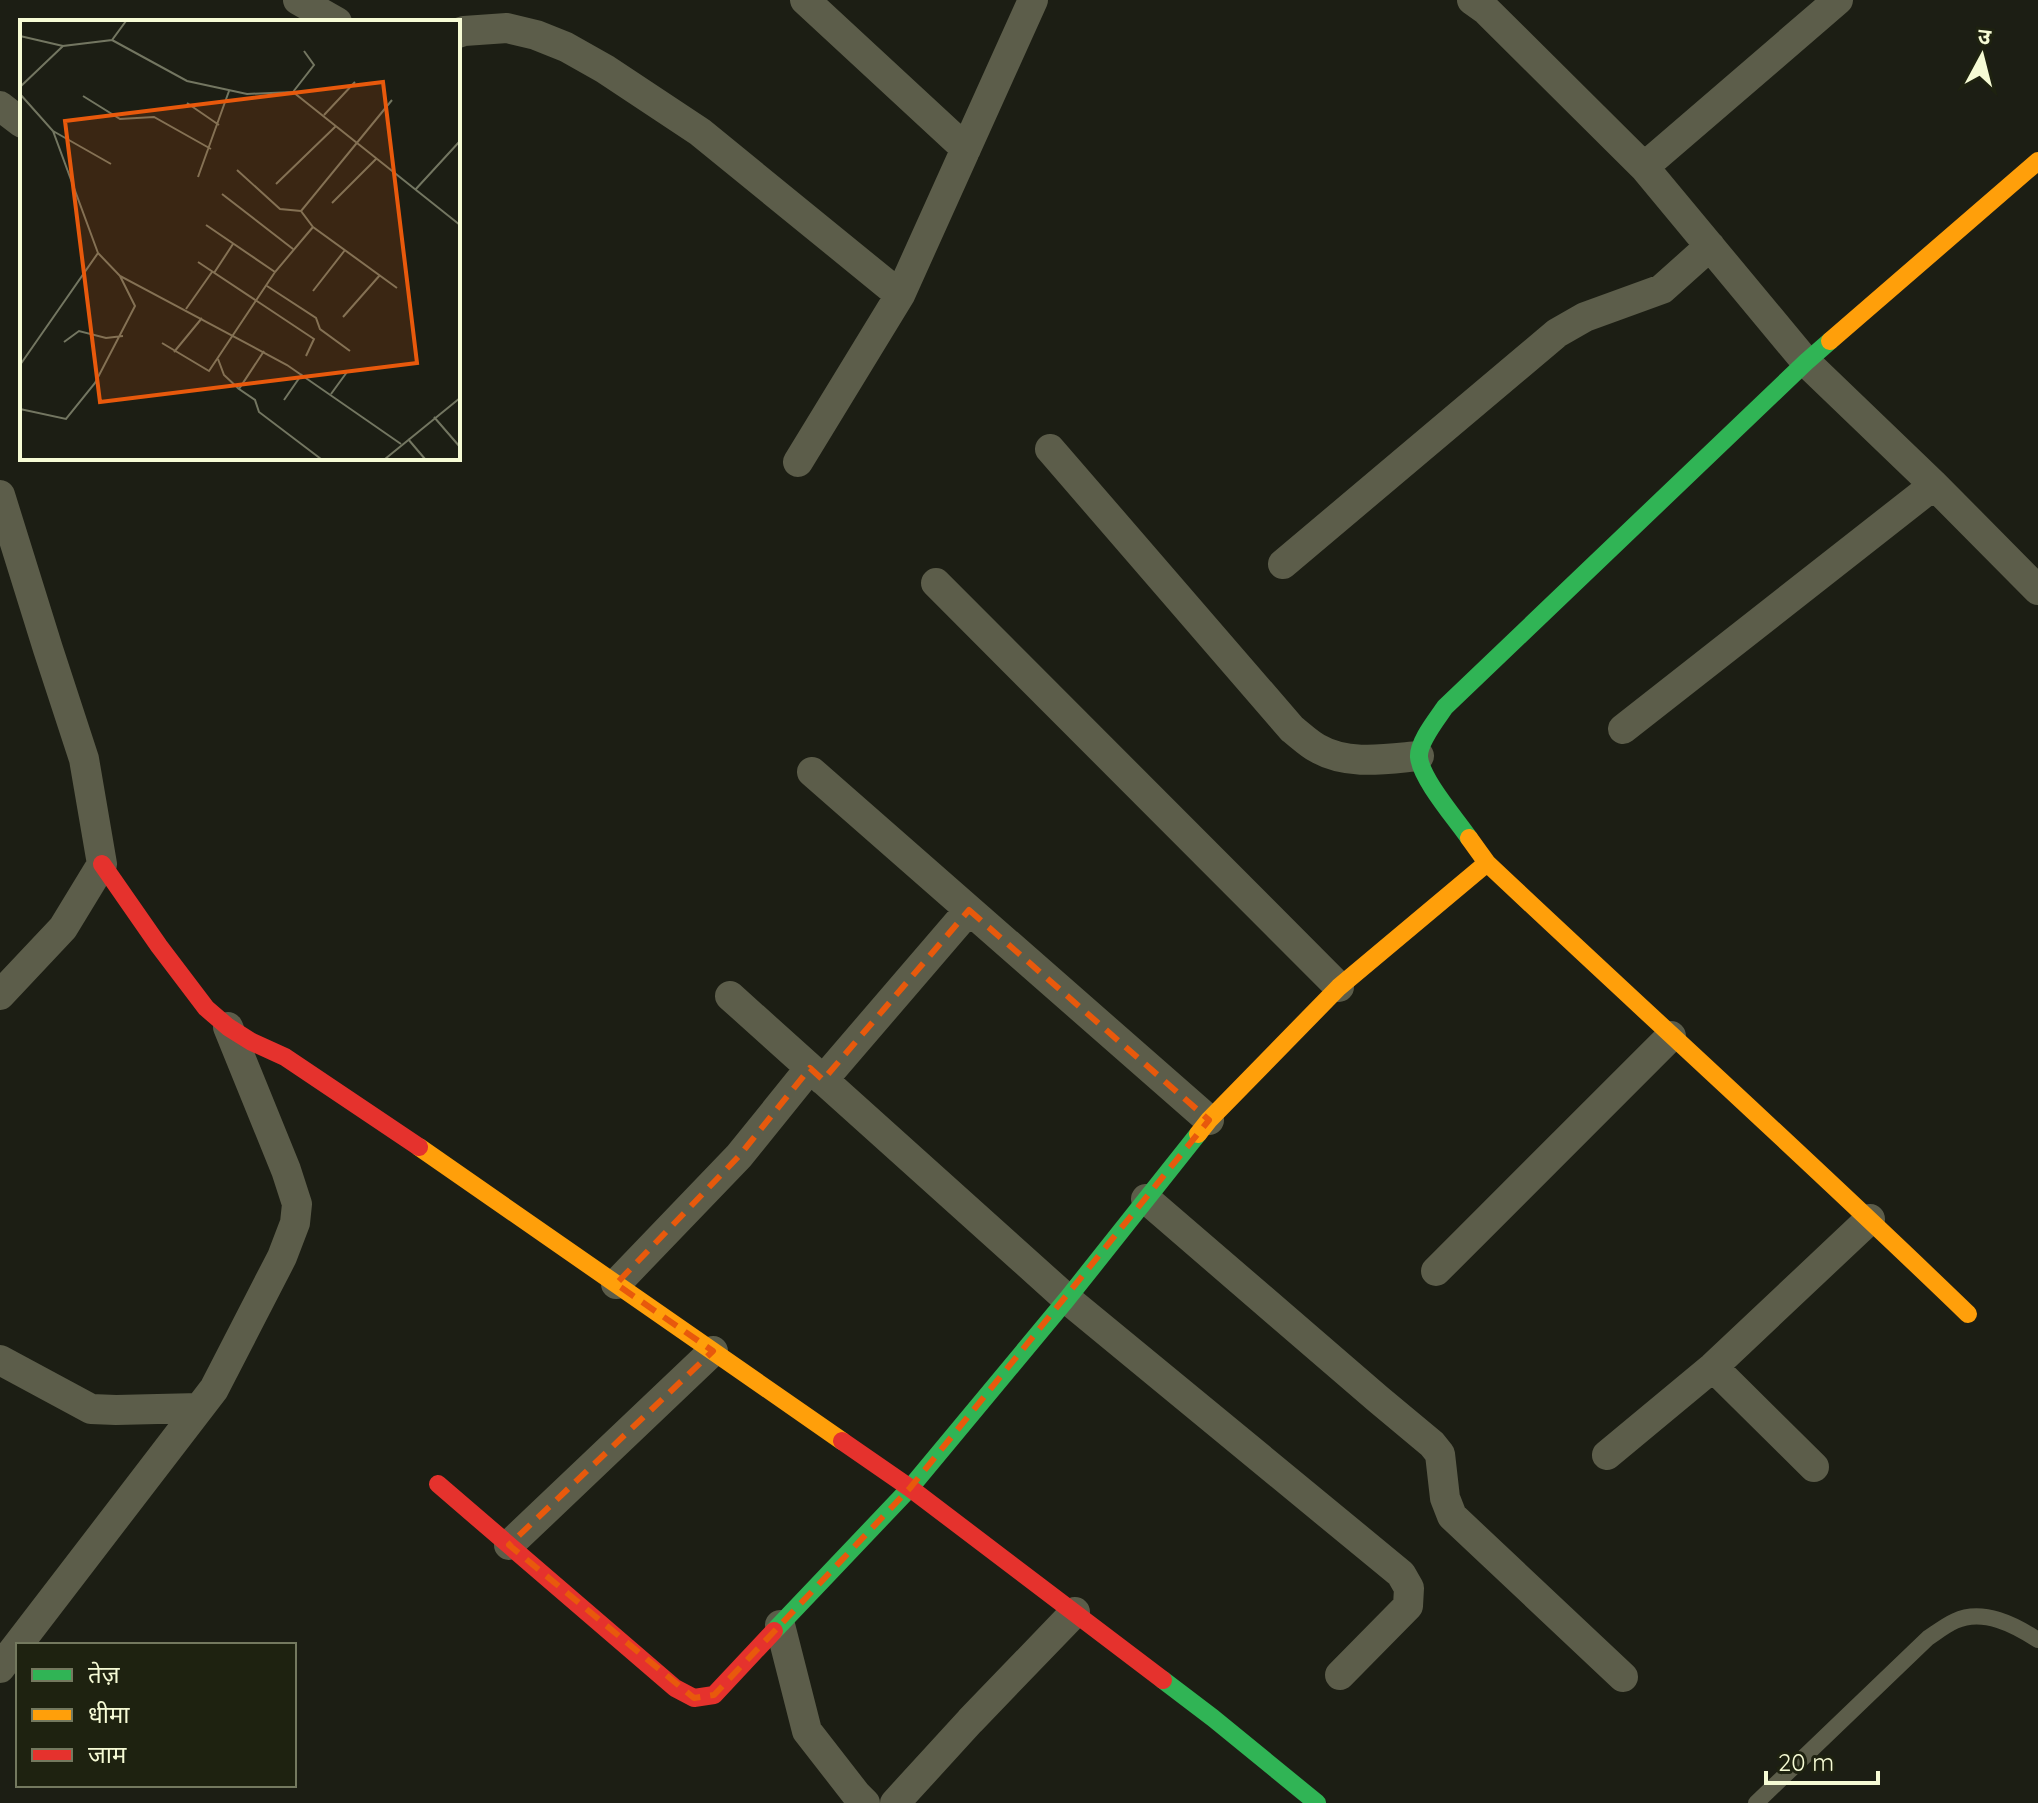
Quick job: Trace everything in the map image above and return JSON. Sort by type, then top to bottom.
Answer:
[{"type":"street","points":[[298,0],[333,20]]},
{"type":"street","points":[[805,0],[966,149]]},
{"type":"street","points":[[798,462],[900,295],[1033,0]]},
{"type":"street","points":[[1472,0],[1486,10],[1644,167],[1806,362],[2038,590]]},
{"type":"street","points":[[1644,167],[1838,0]]},
{"type":"street","points":[[460,32],[507,28],[536,35],[566,47],[605,69],[700,132],[900,295]]},
{"type":"street","points":[[0,106],[20,121]]},
{"type":"street","points":[[1968,1314],[1487,863],[1428,780],[1419,756],[1425,737],[1445,707],[1806,362],[2038,161]]},
{"type":"street","points":[[1283,564],[1557,333],[1585,317],[1662,289],[1710,246]]},
{"type":"street","points":[[1050,449],[1292,729],[1318,749],[1340,757],[1368,761],[1419,756]]},
{"type":"street","points":[[1623,729],[1934,485]]},
{"type":"street","points":[[0,495],[84,759],[102,864],[206,1008],[228,1027],[285,1057],[425,1150],[910,1488],[1213,1718],[1299,1798]]},
{"type":"street","points":[[936,583],[1339,987]]},
{"type":"street","points":[[812,772],[1209,1120]]},
{"type":"street","points":[[438,1484],[675,1688],[694,1698],[714,1695],[910,1488],[1067,1299],[1209,1120],[1339,987],[1487,863]]},
{"type":"street","points":[[0,995],[63,928],[102,864]]},
{"type":"street","points":[[616,1284],[969,910]]},
{"type":"street","points":[[730,996],[1067,1299],[1401,1574],[1409,1588],[1408,1606],[1340,1675]]},
{"type":"street","points":[[19,1643],[214,1389],[282,1257],[295,1223],[297,1204],[286,1170],[228,1027]]},
{"type":"street","points":[[1436,1271],[1671,1036]]},
{"type":"street","points":[[1146,1199],[1432,1444],[1440,1454],[1445,1498],[1452,1516],[1623,1677]]},
{"type":"street","points":[[1607,1455],[1713,1367],[1870,1219]]},
{"type":"street","points":[[509,1545],[713,1351]]},
{"type":"street","points":[[0,1360],[91,1409],[199,1408]]},
{"type":"street","points":[[1713,1367],[1814,1467]]},
{"type":"street","points":[[895,1803],[1075,1612]]},
{"type":"street","points":[[780,1625],[807,1731],[865,1803]]},
{"type":"street","points":[[0,1668],[16,1647]]},
{"type":"lane","points":[[1756,1803],[1928,1638],[1956,1621],[1972,1616],[1994,1618],[2038,1640]]},
{"type":"highlighted area","points":[[969,910],[1209,1120],[910,1488],[714,1695],[694,1698],[509,1545],[713,1351],[616,1284],[739,1156],[810,1068],[823,1080]]},
{"type":"traffic: fast","points":[[1469,838],[1432,787],[1419,757],[1425,738],[1445,707],[1830,341]]},
{"type":"traffic: fast","points":[[774,1631],[910,1488],[1067,1299],[1198,1134]]},
{"type":"traffic: fast","points":[[1163,1680],[1317,1803]]},
{"type":"traffic: slow","points":[[1830,341],[2038,161]]},
{"type":"traffic: slow","points":[[1469,838],[1487,863],[1968,1314]]},
{"type":"traffic: slow","points":[[1198,1134],[1339,987],[1487,863]]},
{"type":"traffic: slow","points":[[419,1147],[842,1441]]},
{"type":"traffic: jam","points":[[102,864],[206,1008],[228,1027],[285,1057],[419,1147]]},
{"type":"traffic: jam","points":[[842,1441],[910,1488],[1163,1680]]},
{"type":"traffic: jam","points":[[438,1484],[675,1688],[694,1698],[714,1695],[774,1631]]}]
